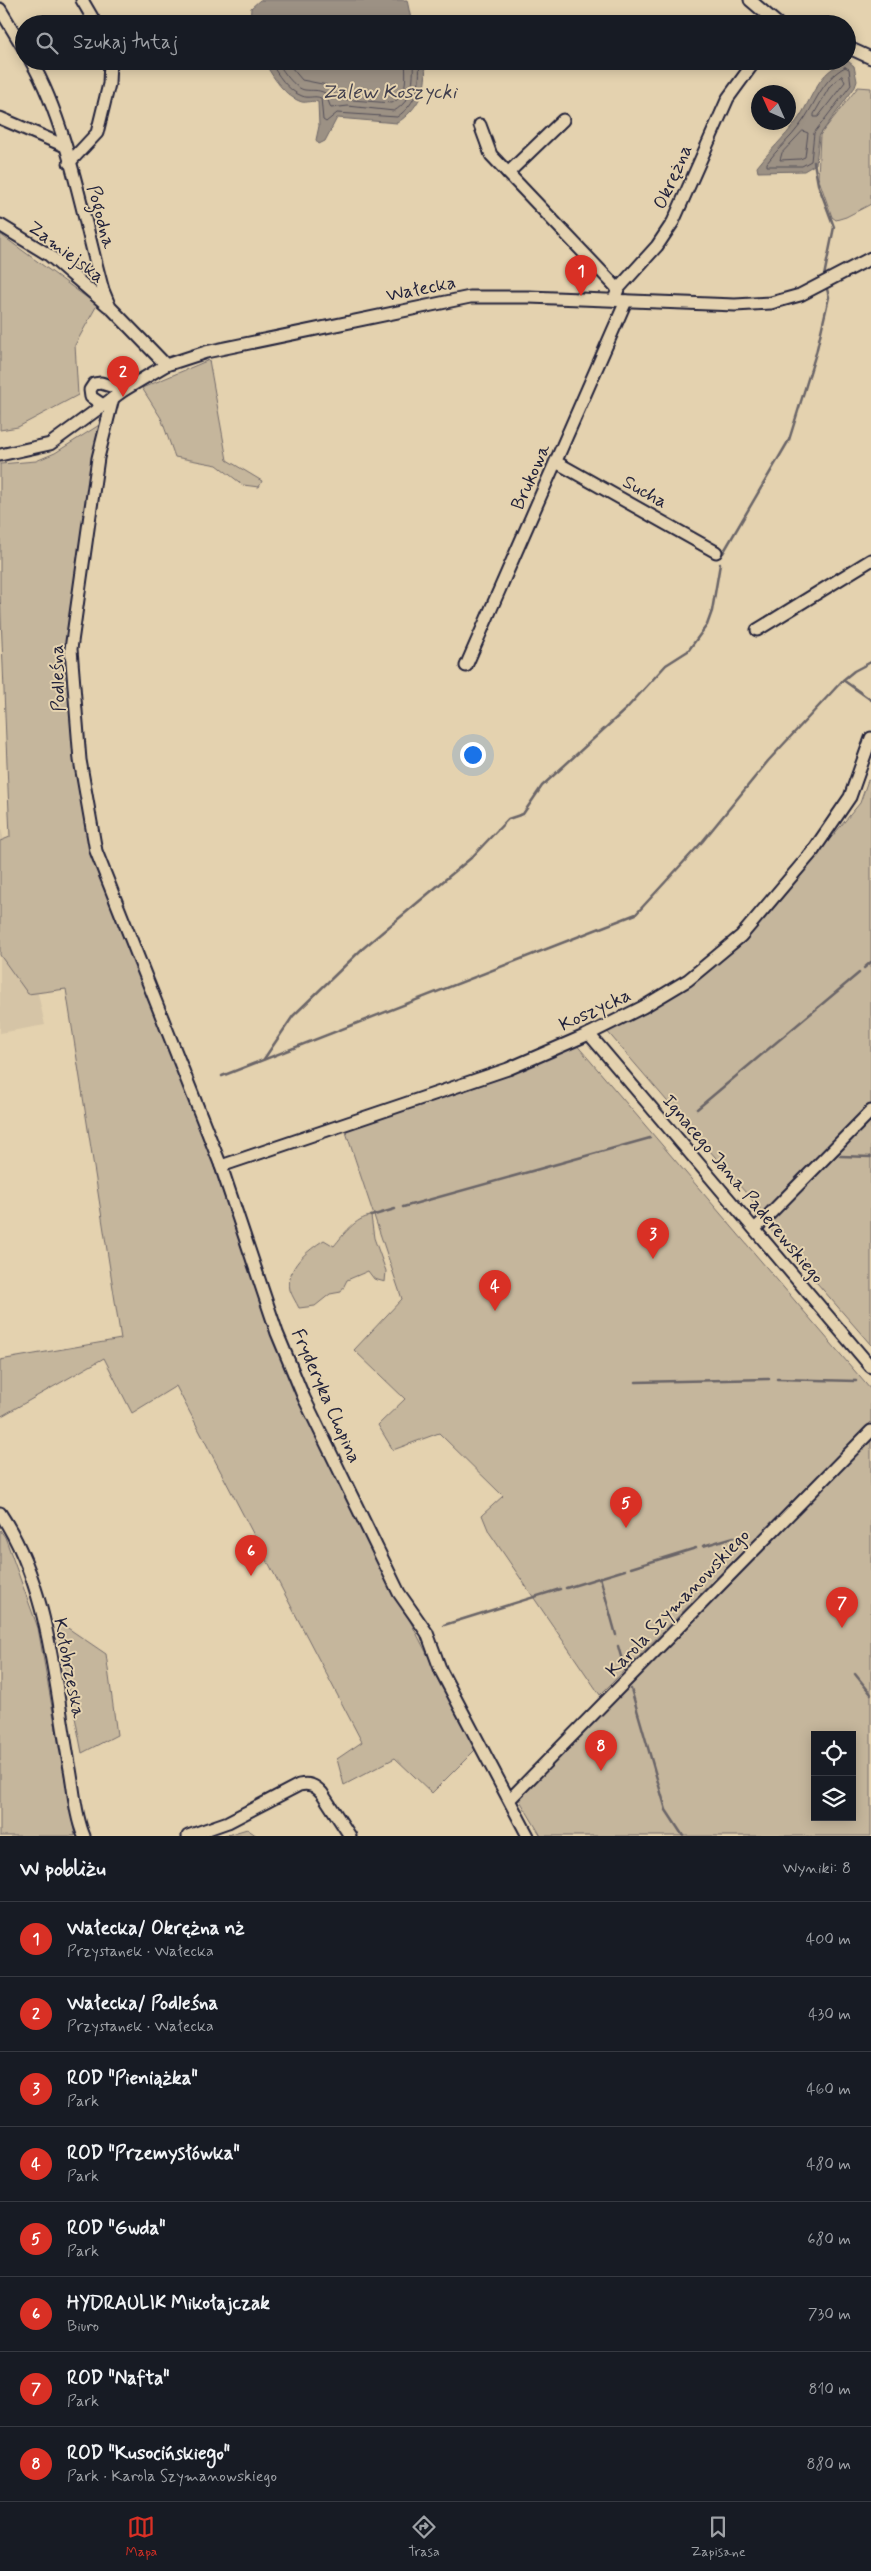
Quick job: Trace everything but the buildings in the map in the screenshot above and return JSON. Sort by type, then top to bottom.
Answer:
[{"type":"street","points":[[82,0],[91,15]]},
{"type":"street","points":[[750,0],[768,15]]},
{"type":"street","points":[[0,8],[15,34]]},
{"type":"street","points":[[856,51],[871,58]]},
{"type":"street","name":"Pogodna","points":[[36,70],[42,80],[65,146],[103,290],[110,307],[166,365]]},
{"type":"street","points":[[69,163],[97,133],[109,84],[110,70]]},
{"type":"street","name":"Okrężna","points":[[619,297],[673,222],[726,102],[749,70]]},
{"type":"street","points":[[0,118],[65,146]]},
{"type":"street","points":[[508,173],[563,120]]},
{"type":"street","points":[[480,125],[491,155],[619,297]]},
{"type":"street","name":"Zamiejska","points":[[0,225],[49,255],[110,307]]},
{"type":"street","name":"Wałecka","points":[[0,455],[50,444],[124,390],[166,365],[216,350],[470,298],[619,297],[735,305],[771,303],[800,296],[871,258]]},
{"type":"street","name":"Brukowa","points":[[466,666],[556,462],[619,297]]},
{"type":"street","points":[[108,402],[91,397],[90,390],[94,384],[101,383],[124,390]]},
{"type":"street","name":"Podleśna","points":[[108,402],[98,458],[72,649],[80,760],[96,851],[134,952]]},
{"type":"street","name":"Sucha","points":[[556,462],[716,552]]},
{"type":"street","points":[[757,630],[871,560]]},
{"type":"street","name":"Koszycka","points":[[221,1166],[508,1069],[589,1034],[643,1007],[688,980],[741,936],[813,851],[845,805],[859,776],[871,738]]},
{"type":"street","name":"Fryderyka Chopina","points":[[134,952],[221,1166],[277,1333],[304,1398],[399,1593],[427,1633],[442,1671],[528,1836]]},
{"type":"street","name":"Ignacego Jana Paderewskiego","points":[[589,1034],[871,1367]]},
{"type":"street","points":[[755,1229],[871,1111]]},
{"type":"street","name":"Karola Szymanowskiego","points":[[510,1799],[871,1430]]},
{"type":"street","name":"Kołobrzeska","points":[[0,1513],[11,1529],[31,1570],[51,1659],[84,1836]]},
{"type":"street","points":[[188,1836],[228,1822],[299,1784],[306,1784],[317,1788],[322,1793],[350,1836]]},
{"type":"shaded area","points":[[858,87],[871,88],[871,204],[836,220],[832,217],[818,177],[820,135]]},
{"type":"shaded area","points":[[0,234],[97,305],[75,345],[78,395],[18,427],[0,430]]},
{"type":"shaded area","points":[[209,360],[227,460],[262,481],[259,487],[243,485],[217,465],[175,457],[161,418],[142,388]]},
{"type":"shaded area","points":[[104,422],[74,585],[69,662],[91,850],[212,1161],[269,1326],[357,1518],[476,1749],[432,1793],[395,1758],[344,1785],[337,1759],[362,1742],[176,1386],[132,1413],[104,1358],[0,1417],[0,1360],[121,1339],[66,989],[28,994],[0,955],[0,841],[10,837],[0,592],[0,464],[36,461],[55,453]]},
{"type":"shaded area","points":[[868,780],[871,781],[871,1104],[764,1214],[606,1030],[654,1007],[687,985],[737,946],[756,928],[860,803]]},
{"type":"shaded area","points":[[0,823],[45,1025],[0,1033]]},
{"type":"shaded area","points":[[575,1043],[871,1390],[871,1422],[600,1695],[489,1532],[482,1515],[503,1496],[439,1433],[393,1450],[378,1425],[405,1399],[354,1350],[402,1299],[345,1129]]},
{"type":"shaded area","points":[[871,1121],[871,1345],[770,1229],[771,1222]]},
{"type":"shaded area","points":[[371,1216],[374,1238],[386,1271],[385,1282],[374,1279],[368,1271],[347,1280],[341,1292],[330,1294],[315,1306],[299,1308],[290,1290],[289,1282],[294,1267],[299,1260],[324,1240],[334,1246],[355,1223]]},
{"type":"shaded area","points":[[871,1439],[871,1836],[541,1836],[519,1799]]},
{"type":"shaded area","points":[[0,1530],[5,1537],[38,1628],[75,1836],[0,1836]]},
{"type":"shaded area","points":[[56,1620],[106,1654],[117,1735],[82,1753]]},
{"type":"shaded area","points":[[247,1829],[257,1836],[224,1836]]},
{"type":"water","name":"Zalew Koszycki","points":[[260,0],[407,0],[410,15],[251,15],[251,8]]},
{"type":"water","name":"Zalew Koszycki","points":[[270,70],[425,71],[424,88],[421,96],[411,111],[397,123],[337,118],[325,141],[319,144],[316,140],[319,126],[318,102],[302,102],[290,96]]},
{"type":"water","points":[[831,70],[855,70],[857,81],[855,87],[819,136],[816,164],[804,171],[758,172],[757,167],[766,155],[790,130],[796,130],[796,122],[822,78]]},
{"type":"waterway","points":[[814,162],[818,184],[834,227],[824,276]]},
{"type":"waterway","points":[[723,553],[789,440],[816,353],[829,297],[827,289]]},
{"type":"waterway","points":[[264,1059],[293,1016],[361,950],[471,858],[508,819],[523,814],[542,786],[626,709],[666,665],[688,651],[707,625],[712,611],[720,564]]},
{"type":"waterway","points":[[222,1076],[636,914],[702,842],[768,761],[843,680],[854,671],[871,662]]},
{"type":"waterway","points":[[843,680],[871,700]]},
{"type":"waterway","points":[[864,968],[871,962]]},
{"type":"waterway","points":[[697,1109],[859,973]]},
{"type":"waterway","points":[[403,1207],[650,1138]]},
{"type":"waterway","points":[[840,1156],[871,1157]]},
{"type":"waterway","points":[[371,1216],[395,1209]]},
{"type":"waterway","points":[[636,1382],[769,1379]]},
{"type":"waterway","points":[[777,1379],[856,1381]]},
{"type":"waterway","points":[[703,1546],[734,1537]]},
{"type":"waterway","points":[[631,1568],[696,1548]]},
{"type":"waterway","points":[[566,1588],[625,1570]]},
{"type":"waterway","points":[[600,1577],[616,1635]]},
{"type":"waterway","points":[[444,1625],[560,1589]]},
{"type":"waterway","points":[[618,1646],[625,1671]]},
{"type":"waterway","points":[[855,1674],[871,1694]]},
{"type":"waterway","points":[[631,1689],[666,1810],[683,1836]]},
{"type":"place","name":"Wałecka/ Okrężna nż","points":[[581,296]]},
{"type":"place","name":"Wałecka/ Podleśna","points":[[123,397]]},
{"type":"place","name":"ROD \"Pieniążka\"","points":[[653,1259]]},
{"type":"place","name":"ROD \"Przemysłówka\"","points":[[495,1311]]},
{"type":"place","name":"ROD \"Gwda\"","points":[[626,1528]]},
{"type":"place","name":"HYDRAULIK Mikołajczak","points":[[251,1576]]},
{"type":"place","name":"ROD \"Nafta\"","points":[[842,1628]]},
{"type":"place","name":"ROD \"Kusocińskiego\"","points":[[601,1771]]}]
